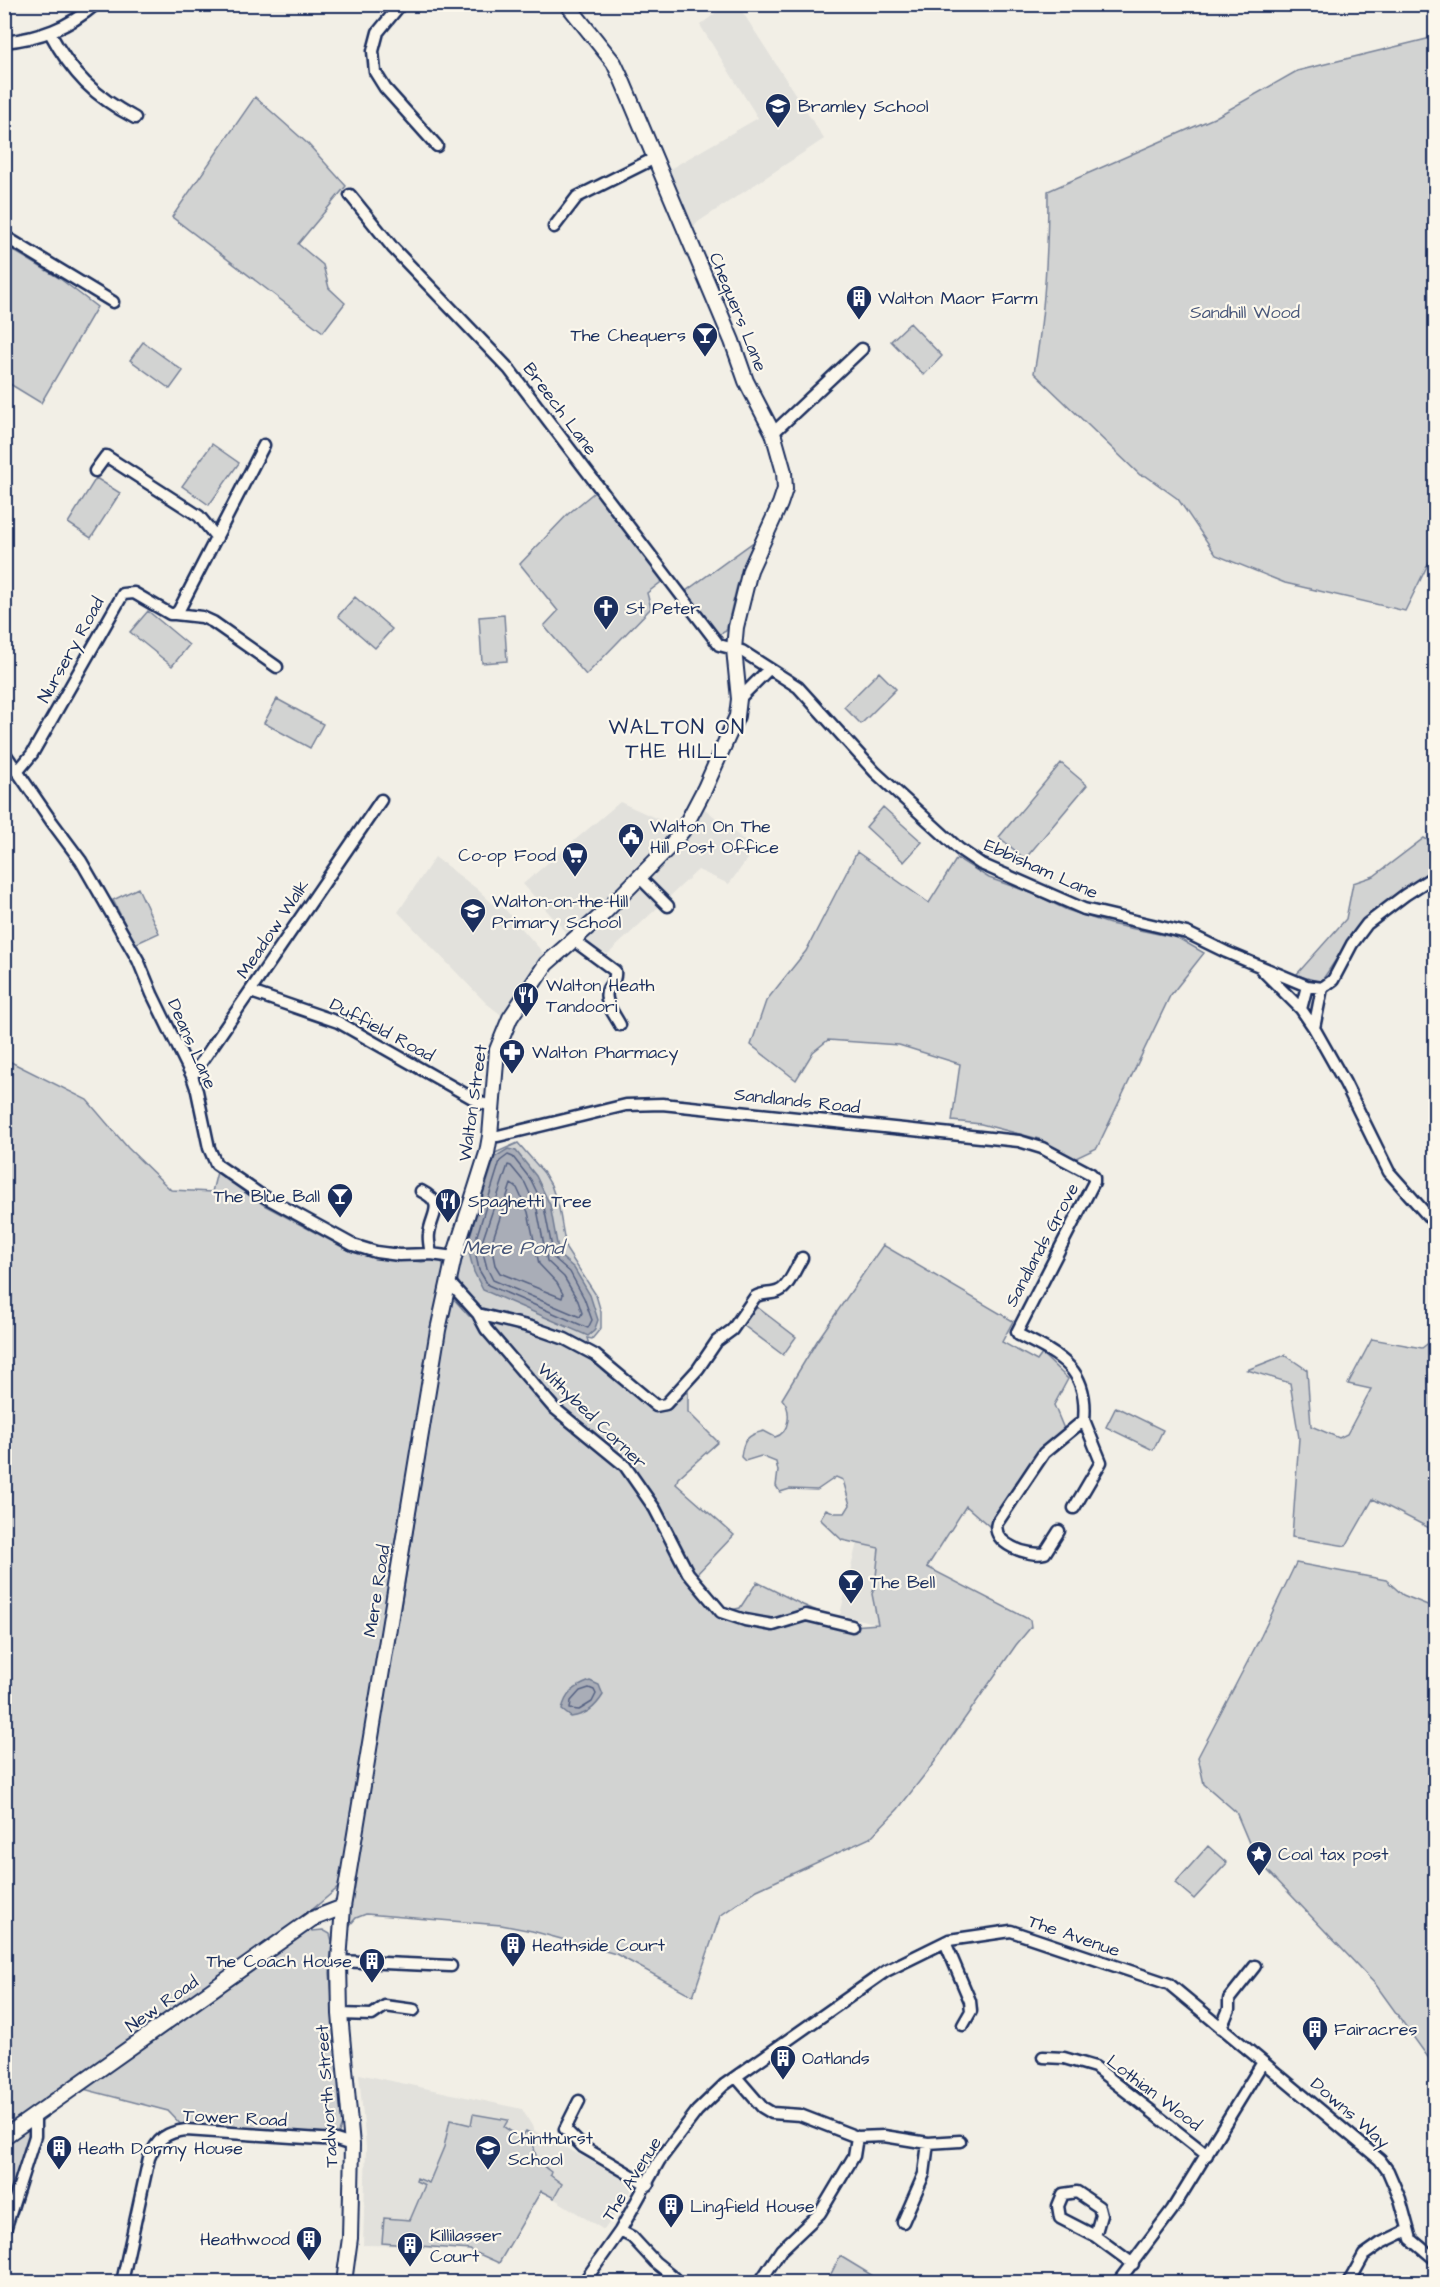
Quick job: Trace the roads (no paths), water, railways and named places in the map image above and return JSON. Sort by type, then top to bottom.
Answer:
[{"type":"main road","name":"Chequers Lane","points":[[567,4],[614,63],[732,341],[746,381],[772,433],[784,472],[785,489],[780,504],[750,570],[736,627],[734,649]]},
{"type":"main road","name":"Walton Street","points":[[448,1281],[478,1187],[490,1136],[497,1050],[510,1018],[546,964],[656,863],[682,830],[705,788],[737,716],[739,699],[734,649]]},
{"type":"main road","name":"Mere Road","points":[[343,1907],[448,1281]]},
{"type":"main road","name":"Tadworth Street","points":[[343,1907],[339,1961],[340,2014],[352,2145],[350,2238],[344,2283]]},
{"type":"main road","name":"New Road","points":[[4,2137],[312,1919],[343,1907]]},
{"type":"street","points":[[4,42],[31,39],[67,26],[96,4]]},
{"type":"street","points":[[401,4],[378,32],[373,51],[375,72],[385,88],[437,146]]},
{"type":"street","points":[[50,33],[78,77],[113,106],[135,118]]},
{"type":"street","points":[[554,227],[577,197],[655,158]]},
{"type":"street","name":"Breech Lane","points":[[350,195],[393,248],[502,361],[719,645],[734,649]]},
{"type":"street","points":[[4,236],[113,302]]},
{"type":"street","points":[[772,433],[862,349]]},
{"type":"street","points":[[176,614],[264,445]]},
{"type":"street","points":[[95,471],[106,456],[199,516],[217,538]]},
{"type":"street","name":"Nursery Road","points":[[17,772],[32,754],[123,594],[134,593],[170,614],[202,617],[213,622],[277,667]]},
{"type":"street","name":"Ebbisham Lane","points":[[734,649],[742,651],[798,687],[875,772],[959,849],[981,864],[1084,909],[1187,933],[1307,986],[1322,988]]},
{"type":"street","points":[[739,699],[770,669]]},
{"type":"street","name":"Deans Lane","points":[[4,752],[81,861],[147,978],[152,994],[192,1076],[214,1161],[223,1170],[273,1202],[354,1245],[376,1252],[399,1255],[431,1254],[454,1257]]},
{"type":"street","name":"Meadow Walk","points":[[192,1076],[381,800]]},
{"type":"street","points":[[1314,1028],[1322,988],[1333,980],[1352,944],[1367,924],[1436,875]]},
{"type":"street","points":[[640,878],[668,906]]},
{"type":"street","points":[[573,940],[615,971],[616,978],[606,992],[606,1000],[620,1025]]},
{"type":"street","name":"Ebbisham Lane","points":[[1256,964],[1314,1028],[1345,1083],[1389,1172],[1436,1225]]},
{"type":"street","points":[[1300,1010],[1307,986]]},
{"type":"street","name":"Duffield Road","points":[[251,992],[338,1022],[463,1093],[492,1106]]},
{"type":"street","name":"Sandlands Road","points":[[490,1136],[626,1105],[662,1104],[1019,1141],[1042,1148],[1094,1177]]},
{"type":"street","name":"Sandlands Grove","points":[[1084,1420],[1086,1402],[1083,1390],[1071,1367],[1045,1348],[1019,1335],[1017,1328],[1094,1182],[1094,1177]]},
{"type":"street","points":[[421,1191],[433,1199],[435,1204],[435,1215],[428,1237],[431,1254]]},
{"type":"street","name":"Withybed Corner","points":[[478,1314],[531,1327],[565,1339],[595,1355],[656,1406],[661,1407],[691,1378],[717,1341],[732,1330],[755,1297],[760,1294],[778,1292],[783,1288],[802,1258]]},
{"type":"street","name":"Withybed Corner","points":[[448,1281],[478,1314],[486,1329],[553,1407],[625,1466],[655,1509],[688,1573],[721,1612],[745,1620],[773,1625],[806,1615],[852,1626]]},
{"type":"street","points":[[1059,1531],[1045,1553],[1039,1554],[1021,1551],[999,1537],[996,1529],[1040,1458],[1084,1420],[1101,1462],[1074,1508]]},
{"type":"street","name":"The Avenue","points":[[584,2283],[620,2231],[648,2185],[659,2161],[697,2111],[724,2085],[886,1971],[945,1942],[1011,1931],[1169,1984],[1263,2062]]},
{"type":"street","points":[[945,1942],[970,2001],[971,2011],[963,2025]]},
{"type":"street","points":[[339,1961],[451,1966]]},
{"type":"street","points":[[1221,2028],[1229,2009],[1229,1999],[1255,1966]]},
{"type":"street","points":[[340,2014],[372,2015],[385,2006],[414,2010]]},
{"type":"street","name":"Lothian Wood","points":[[1043,2057],[1064,2058],[1095,2067],[1207,2155]]},
{"type":"street","points":[[1118,2283],[1172,2211],[1263,2062]]},
{"type":"street","name":"Downs Way","points":[[1263,2062],[1380,2160],[1388,2171],[1400,2199],[1411,2240],[1436,2260]]},
{"type":"street","points":[[737,2078],[762,2107],[772,2113],[800,2115],[857,2137],[884,2136],[928,2143],[960,2141]]},
{"type":"street","points":[[579,2101],[565,2129],[574,2140],[648,2185]]},
{"type":"street","points":[[4,2233],[35,2136],[35,2116]]},
{"type":"street","name":"Tower Road","points":[[122,2283],[149,2158],[154,2146],[163,2136],[174,2131],[186,2130],[336,2140],[352,2145]]},
{"type":"street","points":[[760,2283],[781,2250],[820,2213],[854,2156],[857,2137]]},
{"type":"street","points":[[903,2222],[924,2174],[928,2143]]},
{"type":"street","points":[[1095,2236],[1101,2215],[1099,2207],[1077,2192],[1063,2194],[1058,2206],[1060,2218],[1095,2236],[1133,2264]]},
{"type":"street","points":[[1349,2283],[1364,2255],[1381,2243],[1408,2230]]},
{"type":"street","points":[[620,2231],[632,2237],[655,2262],[675,2278],[676,2283]]},
{"type":"water","name":"Mere Pond","points":[[508,1149],[516,1151],[536,1176],[550,1205],[559,1255],[574,1268],[590,1295],[598,1320],[594,1331],[588,1336],[483,1290],[474,1272],[467,1245],[495,1157]]},
{"type":"water","points":[[590,1681],[599,1685],[603,1695],[590,1710],[571,1717],[562,1710],[565,1700],[575,1689]]},
{"type":"place","name":"Bramley School","points":[[778,129]]},
{"type":"place","name":"Walton Maor Farm","points":[[859,321]]},
{"type":"place","name":"The Chequers","points":[[705,358]]},
{"type":"place","name":"St Peter","points":[[606,631]]},
{"type":"place","name":"Walton On The Hill Post Office","points":[[631,859]]},
{"type":"place","name":"Co-op Food","points":[[575,878]]},
{"type":"place","name":"Walton-on-the-Hill Primary School","points":[[473,934]]},
{"type":"place","name":"Walton Heath Tandoori","points":[[526,1018]]},
{"type":"place","name":"Walton Pharmacy","points":[[512,1075]]},
{"type":"place","name":"The Blue Ball","points":[[340,1219]]},
{"type":"place","name":"Spaghetti Tree","points":[[448,1224]]},
{"type":"place","name":"The Bell","points":[[851,1605]]},
{"type":"place","name":"Coal tax post","points":[[1259,1877]]},
{"type":"place","name":"Heathside Court","points":[[513,1968]]},
{"type":"place","name":"The Coach House","points":[[372,1984]]},
{"type":"place","name":"Fairacres","points":[[1315,2052]]},
{"type":"place","name":"Oatlands","points":[[783,2081]]},
{"type":"place","name":"Heath Dormy House","points":[[59,2171]]},
{"type":"place","name":"Chinthurst School","points":[[488,2171]]},
{"type":"place","name":"Lingfield House","points":[[671,2229]]},
{"type":"place","name":"Heathwood","points":[[309,2262]]},
{"type":"place","name":"Killilasser Court","points":[[410,2268]]},
{"type":"district","name":"WALTON ON THE HILL","points":[[677,739]]},
{"type":"park label","name":"Sandhill Wood","points":[[1245,312]]}]
